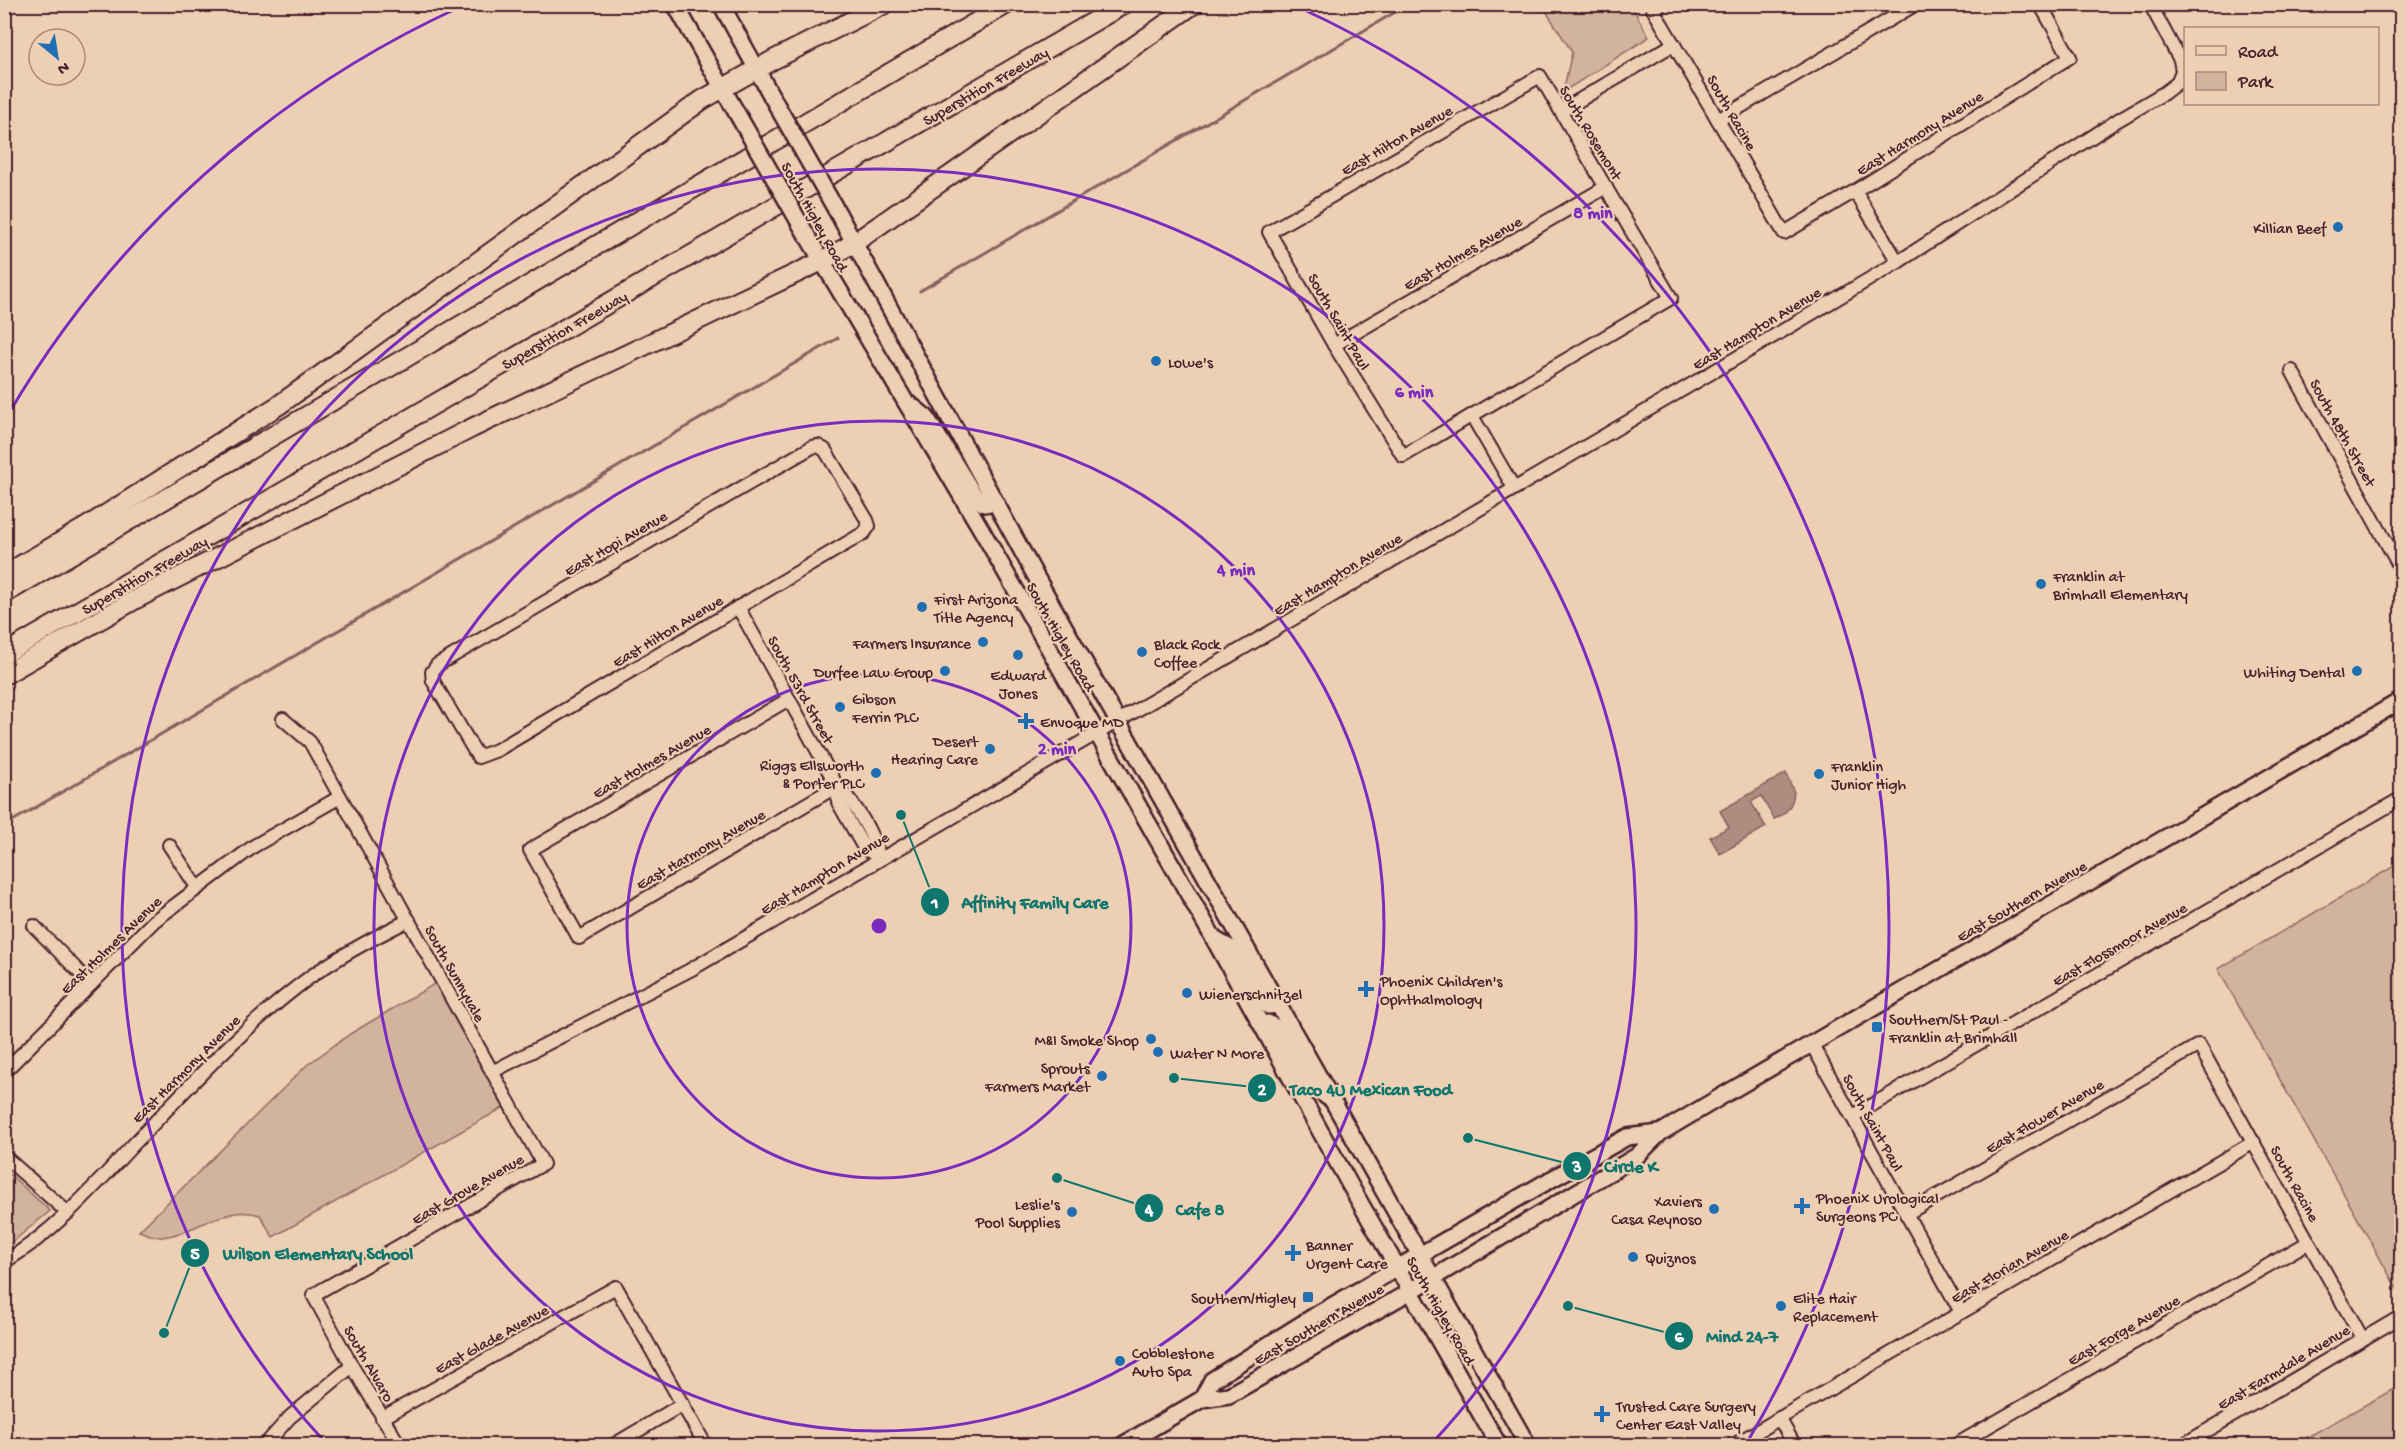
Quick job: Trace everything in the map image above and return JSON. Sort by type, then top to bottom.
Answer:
[{"type":"highway","points":[[4,575],[86,527],[279,405],[723,87],[885,4]]},
{"type":"highway","points":[[4,594],[1007,4]]},
{"type":"highway","name":"Superstition Freeway","points":[[4,654],[1124,4]]},
{"type":"highway","points":[[4,675],[136,599],[472,429],[820,262],[854,243],[1194,4]]},
{"type":"main road","name":"South Higley Road","points":[[675,4],[820,262],[981,529],[1499,1446]]},
{"type":"main road","name":"South Higley Road","points":[[721,4],[1117,721],[1528,1446]]},
{"type":"main road","points":[[902,398],[926,417],[974,495],[984,504],[995,502]]},
{"type":"main road","name":"East Southern Avenue","points":[[1121,1446],[1202,1399],[1229,1395],[1411,1291],[1636,1156],[1660,1134],[1811,1043],[2402,700]]},
{"type":"main road","points":[[1214,939],[1232,949],[1263,1002],[1268,1006],[1278,1005]]},
{"type":"main road","points":[[1263,1026],[1268,1023],[1276,1028],[1311,1084],[1334,1102]]},
{"type":"main road","name":"East Southern Avenue","points":[[1202,1399],[1212,1380],[1397,1268],[1627,1137],[1660,1134]]},
{"type":"street","points":[[1718,120],[1916,4]]},
{"type":"street","name":"East Harmony Avenue","points":[[1784,233],[2070,57],[2040,4]]},
{"type":"street","name":"East Hampton Avenue","points":[[492,1072],[690,970],[1097,733],[1898,262],[2118,120],[2164,93],[2182,76],[2180,60],[2150,4]]},
{"type":"street","name":"South Racine","points":[[1657,7],[1674,44],[1784,233]]},
{"type":"street","points":[[1561,111],[1674,44]]},
{"type":"street","name":"South Rosemont","points":[[1472,416],[1671,298],[1540,76]]},
{"type":"street","name":"East Hilton Avenue","points":[[1269,232],[1540,76]]},
{"type":"street","name":"East Holmes Avenue","points":[[1334,345],[1606,187]]},
{"type":"street","points":[[1855,191],[1898,262]]},
{"type":"street","name":"South Saint Paul","points":[[1269,232],[1334,345],[1403,456],[1472,416]]},
{"type":"street","name":"South 48th Street","points":[[2292,371],[2402,571]]},
{"type":"street","points":[[1472,416],[1514,488]]},
{"type":"street","name":"East Hilton Avenue","points":[[478,757],[497,750],[864,533],[869,526],[825,450],[818,446]]},
{"type":"street","name":"East Hopi Avenue","points":[[478,757],[433,681],[432,672],[437,665],[812,447],[818,446]]},
{"type":"street","name":"South 53rd Street","points":[[738,607],[837,786],[838,802],[875,842],[880,858]]},
{"type":"street","name":"East Holmes Avenue","points":[[579,938],[531,850],[789,699]]},
{"type":"street","name":"South Sunnyvale","points":[[283,719],[310,742],[543,1164]]},
{"type":"street","name":"East Harmony Avenue","points":[[579,938],[837,786]]},
{"type":"street","name":"East Holmes Avenue","points":[[4,1072],[154,921],[254,846],[340,797]]},
{"type":"street","name":"East Flossmoor Avenue","points":[[1852,1116],[2402,798]]},
{"type":"street","points":[[169,845],[197,887]]},
{"type":"street","name":"East Harmony Avenue","points":[[4,1262],[20,1253],[68,1213],[213,1060],[257,1019],[311,976],[364,943],[409,920]]},
{"type":"street","points":[[34,926],[91,984]]},
{"type":"street","name":"South Saint Paul","points":[[1811,1043],[1961,1312]]},
{"type":"street","name":"South Racine","points":[[2199,1045],[2362,1338]]},
{"type":"street","name":"East Flower Avenue","points":[[1906,1214],[2199,1045]]},
{"type":"street","name":"East Florian Avenue","points":[[1731,1446],[2254,1142]]},
{"type":"street","points":[[4,1156],[68,1213]]},
{"type":"street","name":"East Grove Avenue","points":[[313,1295],[543,1164]]},
{"type":"street","name":"East Forge Avenue","points":[[1953,1446],[2309,1242]]},
{"type":"street","name":"East Glade Avenue","points":[[382,1418],[616,1287],[683,1404]]},
{"type":"street","name":"South Alvaro","points":[[313,1295],[400,1446]]},
{"type":"street","name":"East Farmdale Avenue","points":[[2181,1446],[2402,1316]]},
{"type":"street","points":[[264,1446],[290,1417],[352,1366]]},
{"type":"street","points":[[612,1446],[683,1404],[706,1446]]},
{"type":"street","points":[[1779,1418],[1795,1446]]},
{"type":"green space","points":[[1542,5],[1631,5],[1649,37],[1563,92],[1572,52]]},
{"type":"green space","points":[[2401,862],[2401,1296],[2218,969]]},
{"type":"green space","points":[[441,980],[510,1104],[273,1237],[260,1215],[246,1213],[221,1216],[162,1237],[139,1231],[307,1065],[350,1034]]},
{"type":"green space","points":[[5,1170],[50,1211],[5,1248]]},
{"type":"green space","points":[[2401,1385],[2401,1445],[2293,1445]]},
{"type":"shaded area","points":[[1786,773],[1794,792],[1788,808],[1774,819],[1761,796],[1751,802],[1766,827],[1720,854],[1710,837],[1729,827],[1720,811]]},
{"type":"waterway","points":[[920,291],[1409,4]]},
{"type":"waterway","points":[[4,826],[838,338]]},
{"type":"place","name":"Killian Beef","points":[[2338,227]]},
{"type":"place","name":"Lowe's","points":[[1156,361]]},
{"type":"place","name":"Franklin at Brimhall Elementary","points":[[2041,584]]},
{"type":"place","name":"First Arizona Title Agency","points":[[922,607]]},
{"type":"place","name":"Farmers Insurance","points":[[983,642]]},
{"type":"place","name":"Black Rock Coffee","points":[[1142,652]]},
{"type":"place","name":"Edward Jones","points":[[1018,655]]},
{"type":"place","name":"Durfee Law Group","points":[[945,671]]},
{"type":"place","name":"Whiting Dental","points":[[2357,671]]},
{"type":"place","name":"Gibson Ferrin PLC","points":[[840,707]]},
{"type":"place","name":"Envoque MD","points":[[1026,721]]},
{"type":"place","name":"Desert Hearing Care","points":[[990,749]]},
{"type":"place","name":"Riggs Ellsworth & Porter PLC","points":[[876,773]]},
{"type":"place","name":"Franklin Junior High","points":[[1819,774]]},
{"type":"place","name":"Affinity Family Care","points":[[901,815]]},
{"type":"place","name":"Phoenix Children's Ophthalmology","points":[[1366,989]]},
{"type":"place","name":"Wienerschnitzel","points":[[1187,993]]},
{"type":"place","name":"Southern/St Paul - Franklin at Brimhall","points":[[1877,1027]]},
{"type":"place","name":"M&I Smoke Shop","points":[[1151,1039]]},
{"type":"place","name":"Water N More","points":[[1158,1052]]},
{"type":"place","name":"Sprouts Farmers Market","points":[[1102,1076]]},
{"type":"place","name":"Taco 4U Mexican Food","points":[[1174,1078]]},
{"type":"place","name":"Circle K","points":[[1468,1138]]},
{"type":"place","name":"Cafe 8","points":[[1057,1178]]},
{"type":"place","name":"Phoenix Urological Surgeons PC","points":[[1802,1206]]},
{"type":"place","name":"Xaviers Casa Reynoso","points":[[1714,1209]]},
{"type":"place","name":"Leslie's Pool Supplies","points":[[1072,1212]]},
{"type":"place","name":"Banner Urgent Care","points":[[1293,1253]]},
{"type":"place","name":"Quiznos","points":[[1633,1257]]},
{"type":"place","name":"Southern/Higley","points":[[1308,1297]]},
{"type":"place","name":"Mind 24-7","points":[[1568,1306]]},
{"type":"place","name":"Elite Hair Replacement","points":[[1781,1306]]},
{"type":"place","name":"Wilson Elementary School","points":[[164,1333]]},
{"type":"place","name":"Cobblestone Auto Spa","points":[[1120,1361]]},
{"type":"place","name":"Trusted Care Surgery Center East Valley","points":[[1602,1414]]}]
